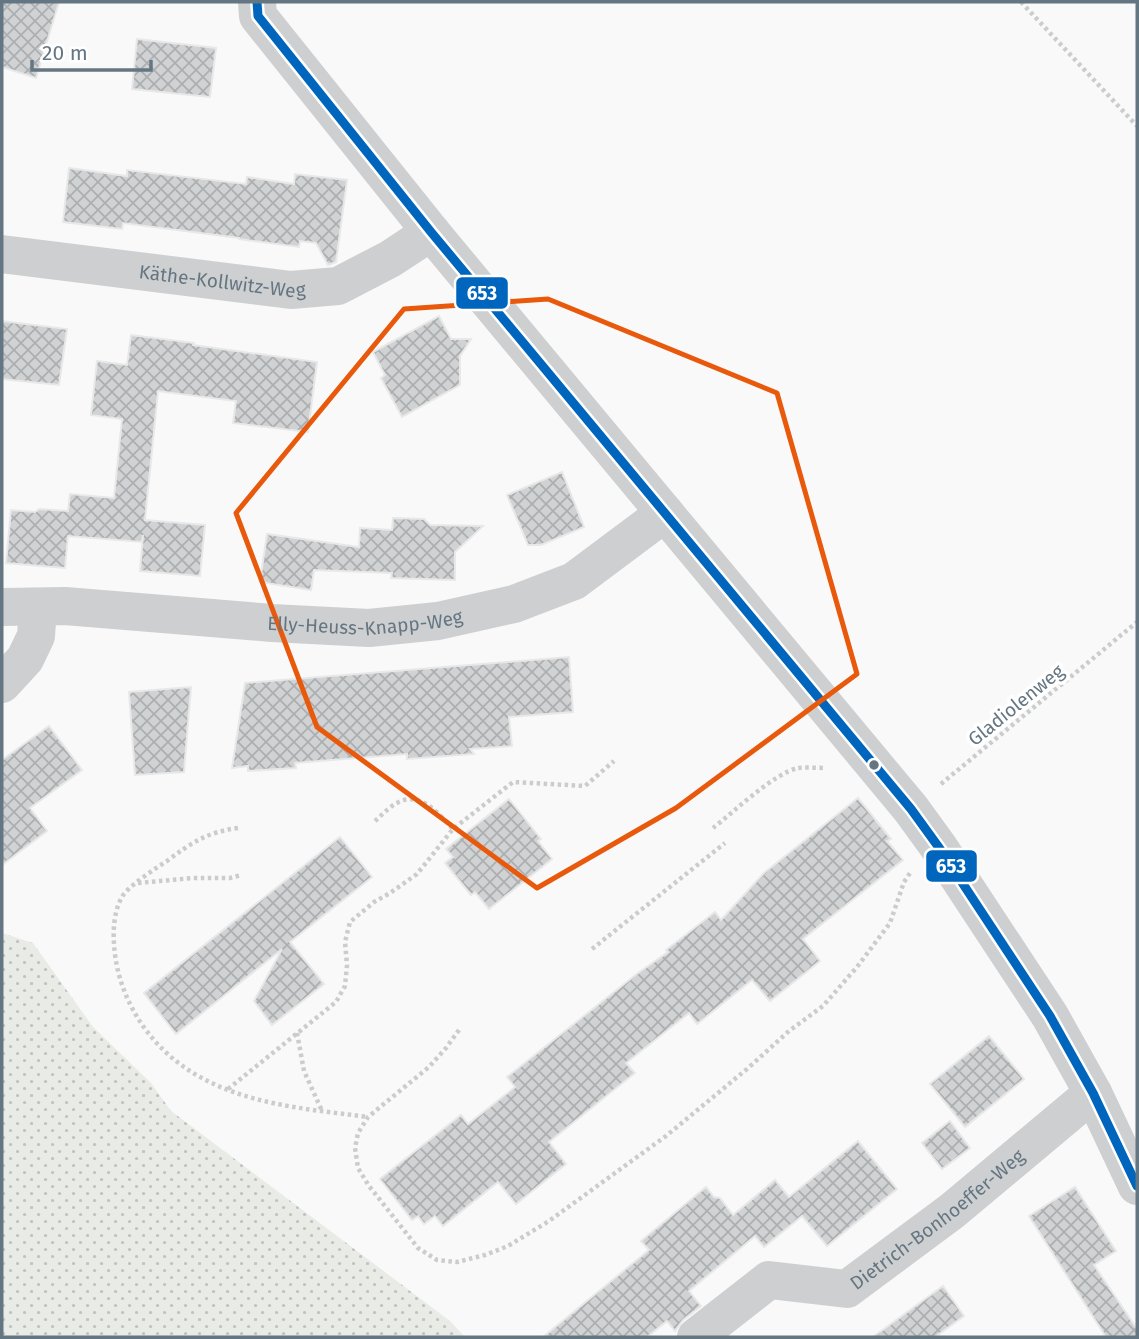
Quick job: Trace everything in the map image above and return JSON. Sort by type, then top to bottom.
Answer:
[{"type":"street","points":[[257,2],[258,16],[431,232],[911,809],[1050,1016],[1093,1093],[1137,1186]]},
{"type":"street","name":"Käthe-Kollwitz-Weg","points":[[2,254],[291,290],[338,286],[390,259],[431,232]]},
{"type":"street","name":"Elly-Heuss-Knapp-Weg","points":[[2,684],[25,659],[36,636],[20,607],[65,606],[369,628],[438,621],[514,604],[574,581],[665,513]]},
{"type":"street","name":"Dietrich-Bonhoeffer-Weg","points":[[696,1337],[769,1280],[847,1289],[952,1211],[1093,1093]]},
{"type":"path","points":[[1021,2],[1137,126]]},
{"type":"path","name":"Gladiolenweg","points":[[911,809],[1137,622]]},
{"type":"path","points":[[228,1089],[336,1002],[345,986],[345,942],[350,922],[374,902],[417,874],[453,829],[513,782],[586,786],[614,761]]},
{"type":"path","points":[[713,828],[781,774],[797,768],[812,767],[835,773]]},
{"type":"path","points":[[374,821],[398,802],[409,799],[428,804],[453,829]]},
{"type":"path","points":[[238,828],[207,835],[183,849],[122,895],[113,931],[117,972],[125,994],[136,1016],[151,1036],[170,1057],[191,1072],[251,1098],[368,1117]]},
{"type":"path","points":[[592,949],[725,843]]},
{"type":"path","points":[[459,1030],[429,1067],[368,1117],[358,1133],[355,1148],[358,1168],[369,1186],[418,1248],[437,1260],[457,1262],[508,1246],[549,1221],[666,1136],[789,1031],[823,1006],[858,967],[890,923],[904,882],[917,864]]},
{"type":"path","points":[[138,883],[230,878],[241,875]]},
{"type":"path","points":[[297,1033],[304,1071],[322,1111]]},
{"type":"highlighted area","points":[[548,299],[777,393],[857,674],[676,808],[537,888],[317,727],[236,513],[404,309]]},
{"type":"shaded area","points":[[2,933],[33,943],[93,1027],[151,1083],[171,1111],[450,1321],[465,1337],[2,1337]]},
{"type":"building","points":[[2,2],[59,2],[36,78],[2,67]]},
{"type":"building","points":[[137,39],[216,48],[210,97],[132,89]]},
{"type":"building","points":[[69,168],[127,176],[127,170],[246,184],[247,177],[294,184],[295,174],[347,180],[336,262],[328,265],[316,243],[300,241],[299,247],[123,223],[122,229],[63,222]]},
{"type":"building","points":[[439,316],[451,339],[471,339],[460,356],[460,385],[402,417],[381,378],[385,375],[373,352]]},
{"type":"building","points":[[2,321],[67,329],[59,385],[2,379]]},
{"type":"building","points":[[131,335],[317,362],[308,432],[233,423],[236,401],[158,391],[145,520],[205,525],[200,576],[140,571],[143,535],[142,542],[68,536],[65,568],[6,563],[11,510],[68,511],[70,494],[114,498],[122,419],[91,415],[97,361],[127,365]]},
{"type":"building","points":[[562,472],[584,527],[541,545],[528,545],[507,495]]},
{"type":"building","points":[[393,518],[424,519],[430,525],[483,526],[455,552],[455,580],[391,578],[392,573],[314,570],[311,590],[260,582],[267,534],[359,547],[360,528],[392,530]]},
{"type":"building","points":[[569,657],[573,712],[509,717],[512,746],[470,749],[474,754],[407,759],[407,754],[295,763],[296,768],[248,771],[248,766],[232,768],[245,683]]},
{"type":"building","points":[[191,687],[184,772],[135,775],[129,692]]},
{"type":"building","points":[[49,726],[82,770],[30,808],[47,831],[2,865],[2,760]]},
{"type":"building","points":[[858,798],[891,839],[887,841],[903,860],[803,939],[820,961],[770,1001],[752,980],[697,1024],[689,1013],[626,1063],[635,1073],[549,1142],[566,1164],[516,1204],[498,1182],[443,1226],[435,1216],[424,1224],[418,1216],[412,1220],[380,1179],[461,1115],[468,1124],[515,1087],[507,1077],[668,952],[666,950],[715,912],[721,920],[764,873]]},
{"type":"building","points":[[509,799],[541,839],[538,841],[552,859],[489,909],[475,892],[471,895],[445,863],[453,857],[446,849]]},
{"type":"building","points":[[340,837],[372,877],[290,942],[324,984],[272,1025],[254,1001],[282,949],[176,1034],[144,993]]},
{"type":"building","points":[[989,1036],[1024,1079],[965,1127],[930,1084]]},
{"type":"building","points":[[950,1121],[970,1148],[942,1169],[922,1143]]},
{"type":"building","points":[[858,1141],[897,1189],[827,1246],[802,1216],[764,1247],[755,1236],[689,1291],[701,1306],[683,1320],[675,1331],[667,1321],[647,1337],[543,1337],[649,1250],[641,1241],[706,1187],[714,1197],[720,1198],[733,1215],[775,1180],[789,1197]]},
{"type":"building","points":[[1075,1187],[1116,1251],[1094,1265],[1137,1329],[1137,1337],[1106,1337],[1029,1216]]},
{"type":"building","points":[[943,1286],[964,1316],[935,1337],[873,1337]]},
{"type":"transit line","name":"653","points":[[257,2],[258,16],[431,232],[911,809],[1050,1016],[1093,1093],[1137,1186]]}]
